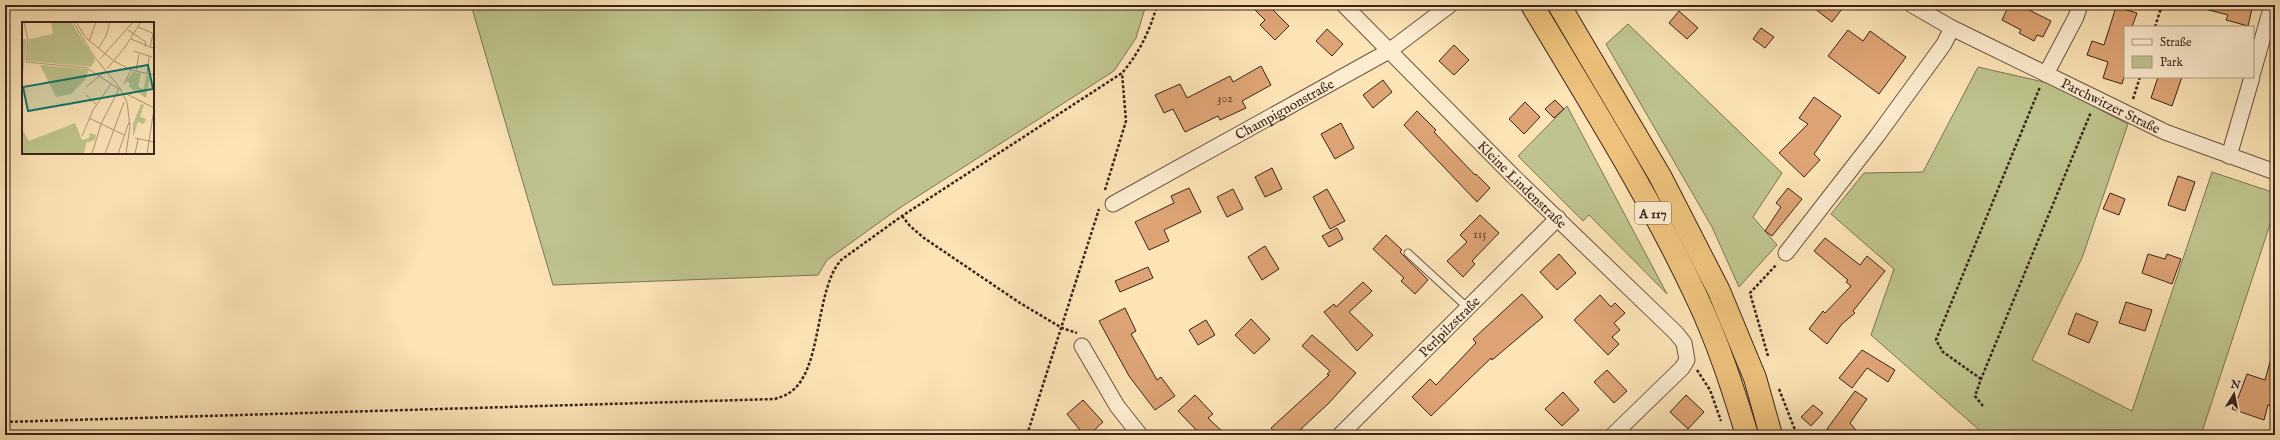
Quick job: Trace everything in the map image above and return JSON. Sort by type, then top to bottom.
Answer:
[{"type":"highway","name":"A 117","points":[[1532,5],[1640,187],[1698,299],[1730,379],[1747,435]]},
{"type":"highway","name":"A 117","points":[[1559,5],[1660,176],[1718,291],[1754,378],[1771,435]]},
{"type":"street","name":"Kleine Lindenstraße","points":[[1344,5],[1513,176],[1676,333],[1684,343],[1685,364]]},
{"type":"street","name":"Champignonstraße","points":[[1106,200],[1389,51],[1450,5]]},
{"type":"street","name":"Parchwitzer Straße","points":[[1912,5],[1952,28],[2128,115],[2165,132],[2275,172]]},
{"type":"street","points":[[2046,74],[2076,17],[2080,5]]},
{"type":"street","points":[[2254,68],[2272,5]]},
{"type":"street","points":[[1786,253],[1877,136],[1944,44],[1952,28]]},
{"type":"street","points":[[2228,156],[2252,78]]},
{"type":"street","name":"Perlpilzstraße","points":[[1340,435],[1558,218]]},
{"type":"street","points":[[1082,346],[1117,406],[1140,435]]},
{"type":"street","points":[[1613,435],[1685,364]]},
{"type":"lane","points":[[1408,253],[1468,308]]},
{"type":"path","points":[[5,422],[775,399],[790,393],[804,373],[812,355],[828,281],[833,269],[852,250],[902,216],[1122,73],[1131,63],[1146,36],[1157,5]]},
{"type":"path","points":[[2155,26],[2162,5]]},
{"type":"path","points":[[1027,435],[1106,200],[1126,121],[1122,73]]},
{"type":"path","points":[[1981,379],[1943,352],[1936,340],[2046,74]]},
{"type":"path","points":[[2128,115],[2140,78]]},
{"type":"path","points":[[1983,406],[1975,396],[1981,379],[2096,100]]},
{"type":"path","points":[[902,216],[910,226],[924,238],[1020,303],[1062,328]]},
{"type":"path","points":[[1769,361],[1750,293],[1786,253]]},
{"type":"path","points":[[1685,364],[1698,370],[1710,390],[1723,425]]},
{"type":"path","points":[[1779,388],[1797,435]]},
{"type":"green space","points":[[471,5],[1146,5],[1136,38],[1114,71],[898,209],[827,260],[818,275],[553,285]]},
{"type":"green space","points":[[1628,24],[1782,173],[1753,217],[1777,245],[1739,287],[1712,227],[1606,44]]},
{"type":"green space","points":[[1978,67],[2048,83],[2128,124],[2082,258],[2032,360],[2132,411],[2212,172],[2275,193],[2275,209],[2201,435],[1985,435],[1871,335],[1894,269],[1831,214],[1864,173],[1923,172]]},
{"type":"green space","points":[[1567,106],[1667,294],[1589,215],[1583,221],[1518,156]]},
{"type":"building","points":[[1250,5],[1268,5],[1289,26],[1275,40],[1260,25],[1265,20]]},
{"type":"building","points":[[1810,5],[1845,5],[1832,22]]},
{"type":"building","points":[[2009,5],[2026,5],[2025,8],[2051,21],[2043,37],[2037,35],[2034,41],[2019,33],[2021,30],[2002,20]]},
{"type":"building","points":[[2206,5],[2253,5],[2248,26],[2226,20],[2228,15],[2205,9]]},
{"type":"building","points":[[2116,7],[2137,13],[2132,26],[2124,26],[2124,77],[2122,84],[2103,78],[2108,62],[2087,55],[2092,41],[2104,45]]},
{"type":"building","points":[[1679,11],[1698,28],[1687,39],[1669,23]]},
{"type":"building","points":[[1761,28],[1774,37],[1765,48],[1753,39]]},
{"type":"building","points":[[1327,29],[1343,44],[1332,56],[1316,41]]},
{"type":"building","points":[[1848,30],[1863,41],[1870,31],[1906,57],[1879,94],[1828,56]]},
{"type":"building","points":[[1454,45],[1469,60],[1454,75],[1439,61]]},
{"type":"building","points":[[1261,66],[1271,85],[1242,101],[1246,108],[1220,120],[1218,116],[1185,132],[1173,109],[1164,113],[1155,95],[1180,84],[1187,98],[1230,76],[1233,82]]},
{"type":"building","points":[[2158,78],[2182,78],[2172,106],[2151,98]]},
{"type":"building","points":[[1383,80],[1392,92],[1373,108],[1363,95]]},
{"type":"building","points":[[1814,97],[1841,116],[1814,154],[1820,160],[1804,177],[1779,153],[1808,124],[1799,118]]},
{"type":"building","points":[[1555,100],[1564,109],[1554,118],[1545,109]]},
{"type":"building","points":[[1525,102],[1540,117],[1524,134],[1509,119]]},
{"type":"building","points":[[1417,111],[1436,130],[1434,132],[1475,175],[1476,174],[1490,188],[1477,202],[1404,125]]},
{"type":"building","points":[[1341,123],[1354,148],[1335,159],[1321,134]]},
{"type":"building","points":[[1272,168],[1282,189],[1265,197],[1255,177]]},
{"type":"building","points":[[2178,176],[2195,182],[2185,211],[2168,205]]},
{"type":"building","points":[[1189,188],[1201,212],[1164,230],[1169,241],[1149,250],[1135,222],[1174,203],[1171,196]]},
{"type":"building","points":[[1788,188],[1802,199],[1772,236],[1765,231],[1781,207],[1776,203]]},
{"type":"building","points":[[1233,189],[1243,209],[1227,217],[1217,197]]},
{"type":"building","points":[[1327,189],[1345,221],[1330,229],[1313,197]]},
{"type":"building","points":[[2110,193],[2125,199],[2119,215],[2103,209]]},
{"type":"building","points":[[1480,215],[1499,233],[1472,261],[1475,264],[1463,277],[1447,261],[1467,242],[1460,235]]},
{"type":"building","points":[[1337,228],[1343,239],[1329,247],[1322,236]]},
{"type":"building","points":[[1386,235],[1402,250],[1400,252],[1428,280],[1415,294],[1401,281],[1404,278],[1373,249]]},
{"type":"building","points":[[1825,238],[1860,265],[1867,256],[1885,271],[1853,311],[1855,313],[1842,324],[1827,344],[1809,329],[1823,311],[1825,313],[1851,286],[1846,282],[1848,280],[1814,251]]},
{"type":"building","points":[[1265,246],[1279,269],[1262,280],[1248,257]]},
{"type":"building","points":[[1559,254],[1576,273],[1557,290],[1540,272]]},
{"type":"building","points":[[2148,254],[2165,259],[2167,254],[2181,259],[2172,284],[2142,273]]},
{"type":"building","points":[[1148,267],[1153,278],[1120,292],[1115,281]]},
{"type":"building","points":[[1363,282],[1372,291],[1349,312],[1373,335],[1357,351],[1324,312],[1334,304],[1336,307]]},
{"type":"building","points":[[1522,294],[1543,317],[1492,360],[1491,358],[1431,416],[1412,397],[1430,379],[1436,385],[1476,343],[1473,339]]},
{"type":"building","points":[[1600,295],[1611,307],[1615,303],[1625,313],[1614,323],[1620,330],[1612,337],[1619,344],[1608,355],[1574,320]]},
{"type":"building","points":[[2126,302],[2152,310],[2145,331],[2119,323]]},
{"type":"building","points":[[1125,308],[1136,331],[1131,334],[1157,380],[1161,377],[1175,396],[1155,410],[1129,376],[1099,321]]},
{"type":"building","points":[[2076,313],[2098,322],[2089,343],[2068,334]]},
{"type":"building","points":[[1251,319],[1270,339],[1254,354],[1235,335]]},
{"type":"building","points":[[1206,320],[1215,335],[1198,345],[1189,330]]},
{"type":"building","points":[[1312,335],[1356,373],[1329,403],[1301,429],[1308,435],[1278,435],[1271,428],[1329,375],[1327,374],[1330,371],[1302,346]]},
{"type":"building","points":[[1862,350],[1895,370],[1888,382],[1867,368],[1852,388],[1839,378]]},
{"type":"building","points":[[2272,355],[2275,356],[2275,407],[2268,405],[2264,420],[2232,409],[2247,374],[2265,380]]},
{"type":"building","points":[[1607,370],[1627,391],[1614,403],[1594,382]]},
{"type":"building","points":[[1855,391],[1867,399],[1850,423],[1860,435],[1832,435],[1827,429]]},
{"type":"building","points":[[1563,392],[1579,410],[1562,426],[1545,409]]},
{"type":"building","points":[[1195,395],[1213,414],[1208,418],[1226,435],[1201,435],[1178,411]]},
{"type":"building","points":[[1686,395],[1704,412],[1688,429],[1670,412]]},
{"type":"building","points":[[1083,400],[1103,422],[1089,435],[1084,435],[1067,414]]},
{"type":"building","points":[[1813,405],[1823,413],[1811,426],[1801,417]]}]
